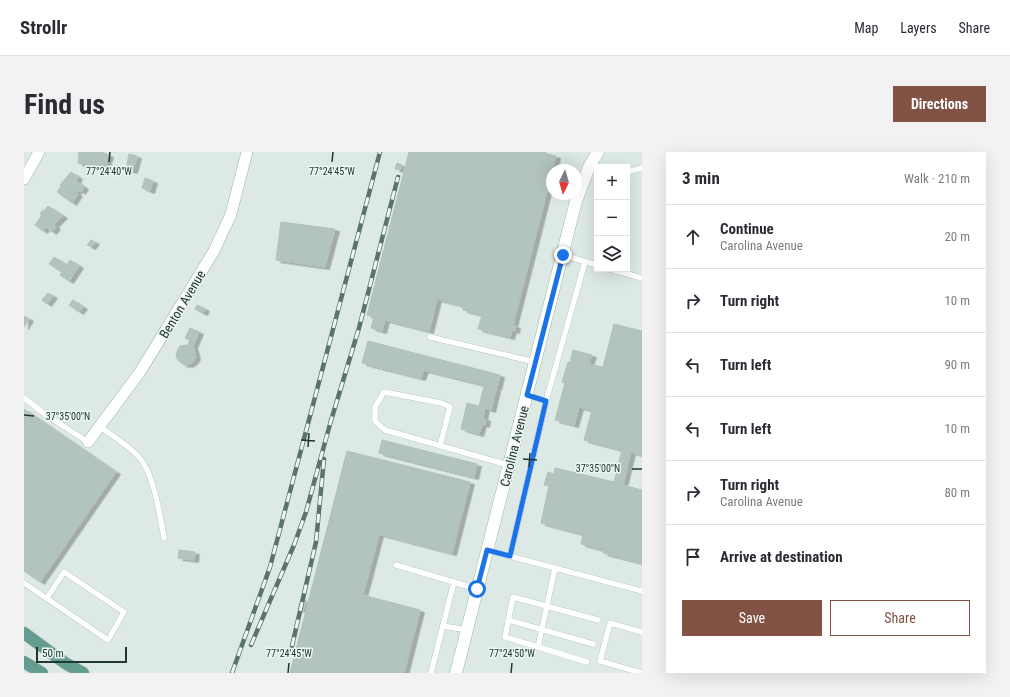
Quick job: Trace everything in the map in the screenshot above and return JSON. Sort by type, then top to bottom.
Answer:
[{"type":"main road","points":[[24,632],[65,663],[83,673]]},
{"type":"main road","points":[[24,662],[42,673]]},
{"type":"street","points":[[24,178],[40,152]]},
{"type":"street","name":"Benton Avenue","points":[[88,442],[140,372],[214,251],[231,214],[247,152]]},
{"type":"street","name":"Carolina Avenue","points":[[595,164],[598,152]]},
{"type":"street","name":"Carolina Avenue","points":[[456,673],[576,201],[594,166]]},
{"type":"lane","points":[[630,171],[642,168]]},
{"type":"lane","points":[[563,255],[594,264]]},
{"type":"lane","points":[[510,556],[546,401],[585,262]]},
{"type":"lane","points":[[621,272],[642,278]]},
{"type":"lane","points":[[430,337],[535,362]]},
{"type":"lane","points":[[440,446],[450,407],[441,403],[384,392],[375,407],[375,420],[385,430],[440,446],[509,466]]},
{"type":"lane","points":[[527,395],[546,401]]},
{"type":"lane","points":[[24,398],[46,415],[88,442]]},
{"type":"lane","points":[[100,427],[138,457],[145,466],[164,538]]},
{"type":"lane","points":[[487,550],[642,591]]},
{"type":"lane","points":[[396,565],[477,589]]},
{"type":"lane","points":[[538,647],[554,568]]},
{"type":"lane","points":[[24,583],[108,640],[124,612],[64,572],[47,598]]},
{"type":"lane","points":[[431,673],[454,582]]},
{"type":"lane","points":[[587,662],[504,637],[513,597],[598,620]]},
{"type":"lane","points":[[508,620],[593,644]]},
{"type":"lane","points":[[642,632],[610,623],[600,661],[642,673]]},
{"type":"lane","points":[[443,626],[467,630]]},
{"type":"building","points":[[79,152],[101,152],[109,155],[106,165],[101,164],[100,169],[78,163]]},
{"type":"building","points":[[409,152],[546,152],[546,154],[556,156],[554,164],[546,164],[546,195],[513,325],[516,326],[515,331],[512,330],[510,337],[478,329],[482,315],[463,310],[464,306],[437,299],[429,331],[385,320],[382,331],[371,328],[374,317],[367,315]]},
{"type":"building","points":[[129,154],[137,156],[133,171],[126,169]]},
{"type":"building","points":[[397,163],[402,165],[400,170],[395,169]]},
{"type":"building","points":[[71,172],[78,177],[76,181],[84,187],[81,192],[78,190],[76,193],[78,194],[72,203],[57,192],[61,186],[60,185]]},
{"type":"building","points":[[145,178],[153,181],[150,191],[142,188]]},
{"type":"building","points":[[48,206],[63,216],[54,225],[56,227],[52,232],[46,227],[43,231],[35,225],[42,215],[40,214]]},
{"type":"building","points":[[281,222],[335,229],[325,267],[276,260]]},
{"type":"building","points":[[91,240],[95,242],[91,247],[87,245]]},
{"type":"building","points":[[54,257],[67,265],[70,260],[79,266],[69,281],[60,275],[62,272],[49,264]]},
{"type":"building","points":[[48,293],[53,296],[47,304],[42,300]]},
{"type":"building","points":[[73,300],[83,307],[79,312],[69,305]]},
{"type":"building","points":[[197,305],[205,309],[203,313],[195,309]]},
{"type":"building","points":[[24,316],[29,319],[24,327]]},
{"type":"building","points":[[614,324],[642,331],[642,455],[631,452],[623,485],[642,490],[642,563],[603,553],[604,550],[581,544],[583,534],[541,523],[549,486],[544,485],[548,472],[554,474],[555,468],[614,482],[622,450],[584,440],[592,410],[579,407],[574,425],[555,420],[565,383],[562,382],[568,362],[570,363],[573,350],[592,355],[589,364],[603,367]]},
{"type":"building","points":[[190,328],[199,332],[193,346],[196,357],[193,362],[188,365],[182,364],[177,359],[176,354],[180,346],[188,345],[190,340],[185,338]]},
{"type":"building","points":[[368,341],[500,375],[497,388],[424,370],[421,378],[362,363]]},
{"type":"building","points":[[484,386],[496,389],[491,410],[485,408],[483,418],[486,419],[485,425],[482,424],[479,434],[461,429],[467,403],[479,406]]},
{"type":"building","points":[[24,409],[116,472],[40,582],[24,571]]},
{"type":"building","points":[[382,440],[477,464],[474,477],[379,453]]},
{"type":"building","points":[[347,451],[470,482],[452,553],[379,534],[363,595],[420,610],[404,673],[290,673]]},
{"type":"building","points":[[179,550],[195,552],[194,560],[178,558]]},
{"type":"building","points":[[301,599],[306,600],[303,611],[298,609]]},
{"type":"railway","points":[[232,673],[270,567],[380,152]]},
{"type":"railway","points":[[251,645],[294,545],[306,512],[330,424],[359,328],[398,177]]},
{"type":"railway","points":[[292,646],[316,542],[324,459]]},
{"type":"route","points":[[477,589],[487,550],[510,556],[546,401],[527,395],[563,255]]}]
